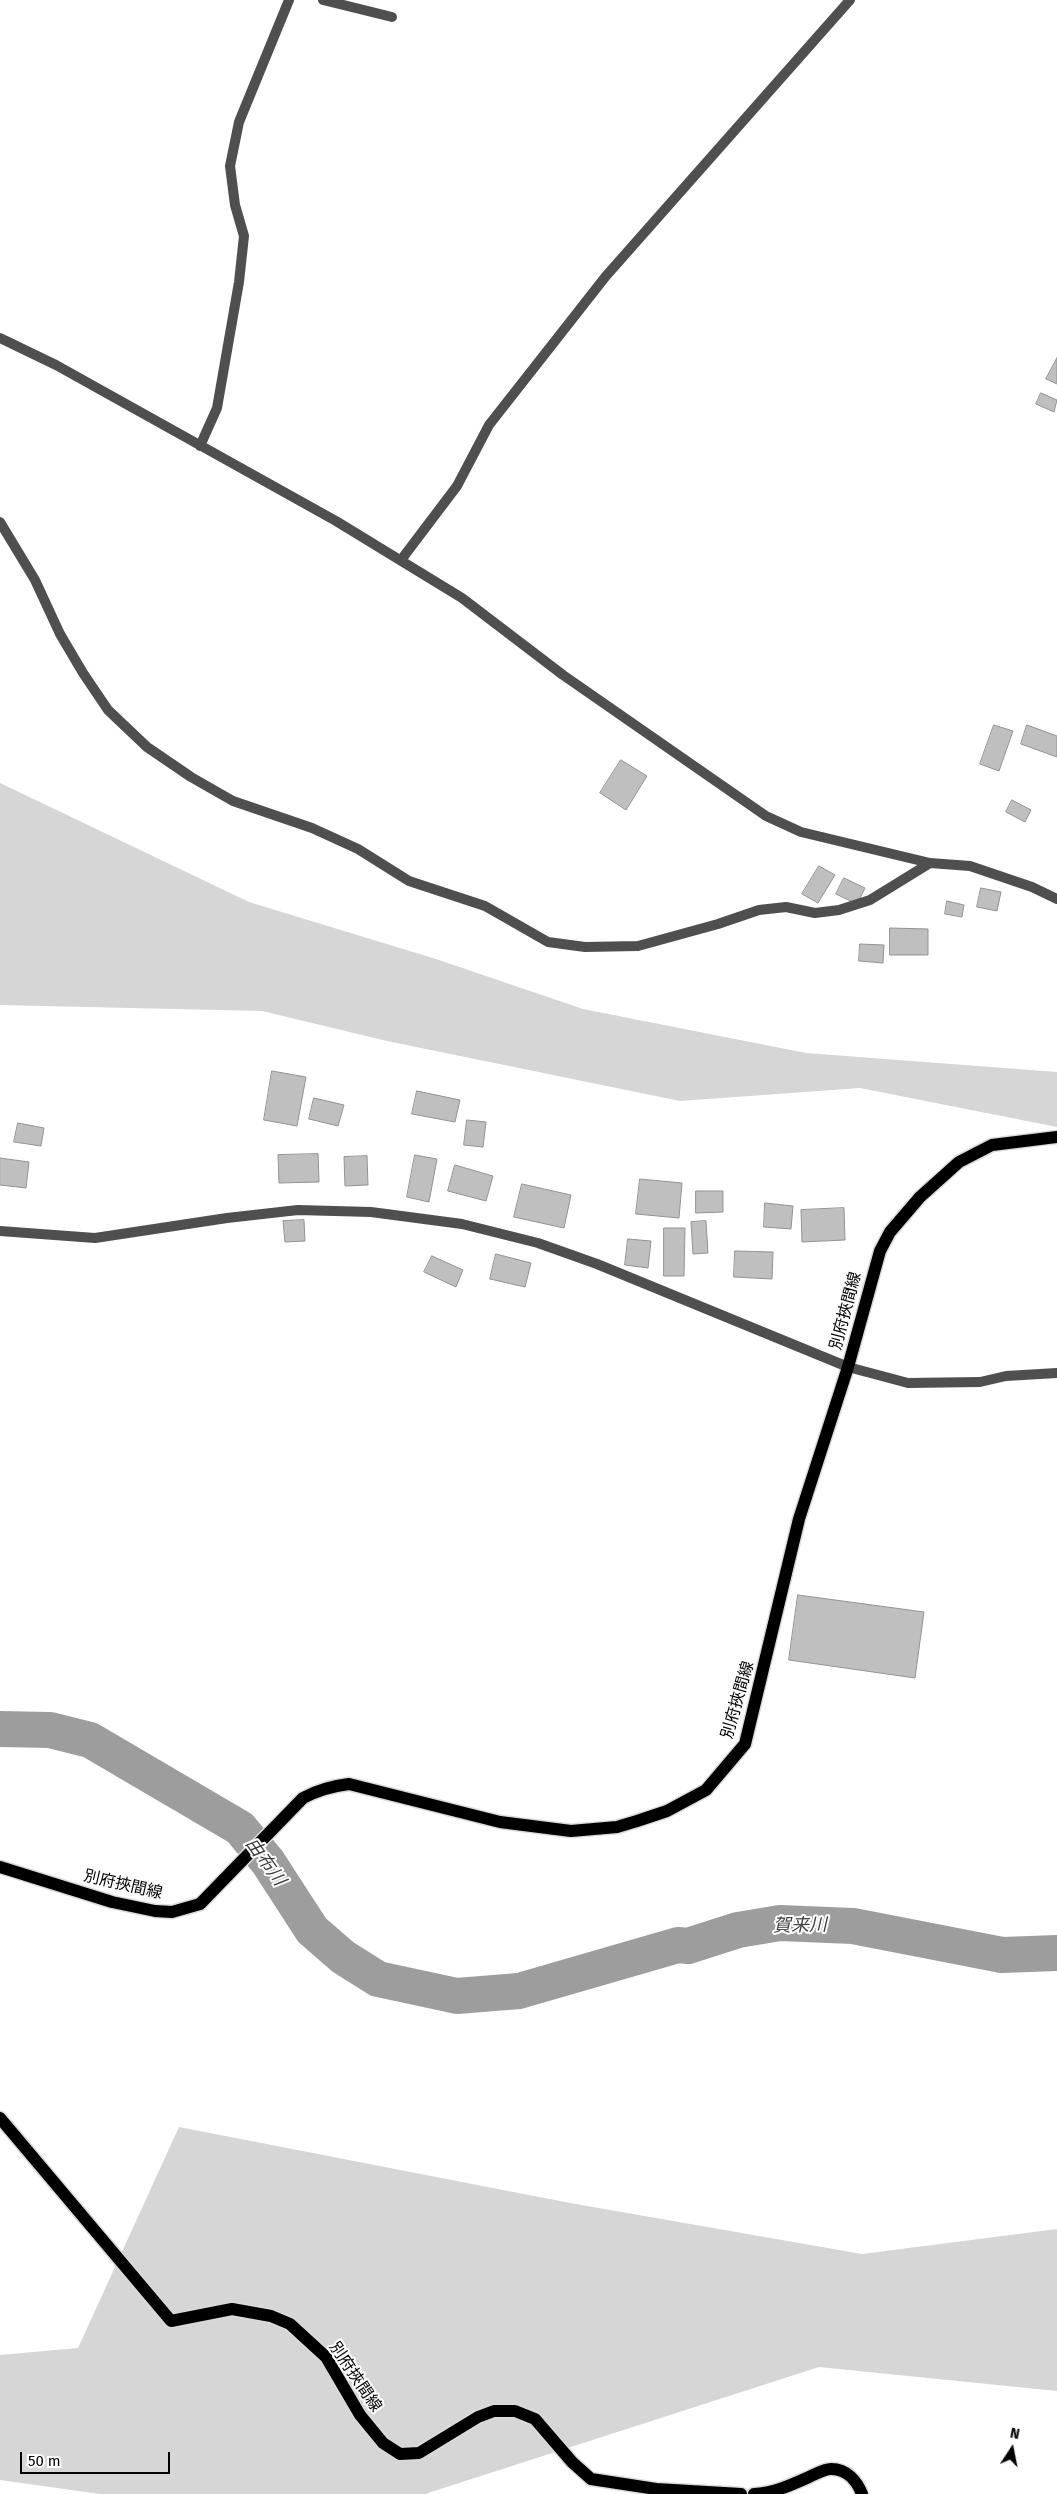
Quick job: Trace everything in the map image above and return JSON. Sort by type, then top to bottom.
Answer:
[{"type":"main road","name":"別府挾間線","points":[[0,1867],[112,1902],[155,1911],[172,1912],[200,1904],[303,1798],[315,1792],[350,1784],[500,1822],[571,1831],[617,1827],[638,1821],[667,1811],[706,1790],[745,1744],[799,1519],[848,1367],[880,1251],[890,1232],[920,1196],[959,1162],[992,1145],[1057,1137]]},
{"type":"main road","name":"別府挾間線","points":[[0,2118],[171,2321],[232,2309],[271,2316],[290,2324],[326,2357],[360,2415],[383,2443],[400,2454],[419,2453],[494,2411],[515,2411],[535,2419],[572,2462],[592,2479],[656,2489],[741,2494]]},
{"type":"main road","points":[[754,2494],[776,2491],[829,2468],[841,2470],[850,2476],[858,2484],[862,2494]]},
{"type":"street","points":[[200,446],[217,408],[239,282],[244,236],[235,205],[230,166],[237,131],[289,0]]},
{"type":"street","points":[[323,0],[392,17]]},
{"type":"street","points":[[401,560],[457,486],[489,425],[606,276],[850,0]]},
{"type":"street","points":[[0,338],[56,365],[200,446],[401,560],[462,598],[564,675],[766,816],[801,832],[930,863],[970,866],[1032,887],[1057,899]]},
{"type":"street","points":[[0,522],[30,573],[60,634],[83,672],[108,710],[147,746],[191,777],[233,801],[312,828],[358,850],[409,881],[485,906],[548,942],[585,947],[638,946],[718,924],[759,910],[786,907],[815,913],[839,910],[870,900],[930,863]]},
{"type":"street","points":[[0,1231],[94,1238],[227,1218],[298,1210],[371,1212],[462,1224],[538,1243],[597,1264],[848,1367],[908,1383],[980,1382],[1006,1376],[1057,1373]]},
{"type":"shaded area","points":[[0,783],[249,902],[436,959],[583,1009],[806,1053],[1057,1072],[1057,1127],[860,1088],[680,1101],[387,1041],[262,1011],[0,1005]]},
{"type":"shaded area","points":[[179,2127],[570,2203],[862,2254],[1057,2229],[1057,2391],[819,2367],[425,2494],[100,2494],[0,2480],[0,2355],[78,2348]]},
{"type":"building","points":[[1057,358],[1057,384],[1046,379]]},
{"type":"building","points":[[1041,393],[1057,400],[1054,412],[1036,404]]},
{"type":"building","points":[[994,725],[1013,731],[999,771],[980,764]]},
{"type":"building","points":[[1027,725],[1057,736],[1057,757],[1021,744]]},
{"type":"building","points":[[621,760],[647,776],[626,810],[600,793]]},
{"type":"building","points":[[1012,800],[1031,810],[1025,822],[1006,812]]},
{"type":"building","points":[[819,866],[835,875],[818,903],[802,894]]},
{"type":"building","points":[[844,878],[865,888],[857,904],[836,894]]},
{"type":"building","points":[[981,888],[1001,892],[997,911],[977,907]]},
{"type":"building","points":[[947,901],[964,905],[962,917],[945,914]]},
{"type":"building","points":[[890,928],[928,929],[928,955],[890,955]]},
{"type":"building","points":[[860,944],[884,945],[883,963],[859,961]]},
{"type":"building","points":[[272,1071],[306,1077],[297,1126],[264,1120]]},
{"type":"building","points":[[417,1091],[460,1100],[455,1122],[412,1114]]},
{"type":"building","points":[[314,1098],[344,1105],[338,1126],[309,1119]]},
{"type":"building","points":[[467,1120],[486,1122],[483,1147],[464,1145]]},
{"type":"building","points":[[18,1123],[44,1128],[41,1146],[14,1142]]},
{"type":"building","points":[[318,1154],[319,1182],[279,1183],[278,1155]]},
{"type":"building","points":[[415,1155],[437,1159],[429,1202],[407,1197]]},
{"type":"building","points":[[367,1156],[368,1185],[345,1186],[344,1157]]},
{"type":"building","points":[[0,1158],[29,1162],[26,1188],[0,1185]]},
{"type":"building","points":[[455,1165],[493,1176],[486,1201],[448,1191]]},
{"type":"building","points":[[640,1179],[682,1183],[679,1218],[636,1214]]},
{"type":"building","points":[[522,1184],[571,1195],[564,1228],[514,1217]]},
{"type":"building","points":[[696,1191],[723,1191],[723,1212],[696,1213]]},
{"type":"building","points":[[765,1203],[793,1206],[791,1229],[764,1227]]},
{"type":"building","points":[[844,1208],[845,1240],[802,1242],[801,1210]]},
{"type":"building","points":[[304,1220],[305,1241],[285,1242],[283,1221]]},
{"type":"building","points":[[706,1221],[708,1253],[693,1254],[691,1222]]},
{"type":"building","points":[[664,1228],[685,1228],[684,1276],[664,1276]]},
{"type":"building","points":[[628,1239],[651,1241],[648,1268],[625,1265]]},
{"type":"building","points":[[735,1251],[773,1252],[772,1279],[734,1277]]},
{"type":"building","points":[[496,1254],[531,1263],[525,1287],[490,1279]]},
{"type":"building","points":[[432,1256],[463,1270],[456,1287],[424,1272]]},
{"type":"building","points":[[798,1595],[924,1612],[915,1678],[789,1660]]},
{"type":"waterway","name":"由布川","points":[[0,1729],[50,1730],[90,1740],[240,1828],[268,1862],[312,1930],[343,1957],[378,1979],[457,1996],[519,1991],[678,1945],[688,1946],[738,1930],[780,1923],[853,1926],[1002,1955],[1057,1953]]},
{"type":"water label","name":"賀来川","points":[[800,1926]]}]
